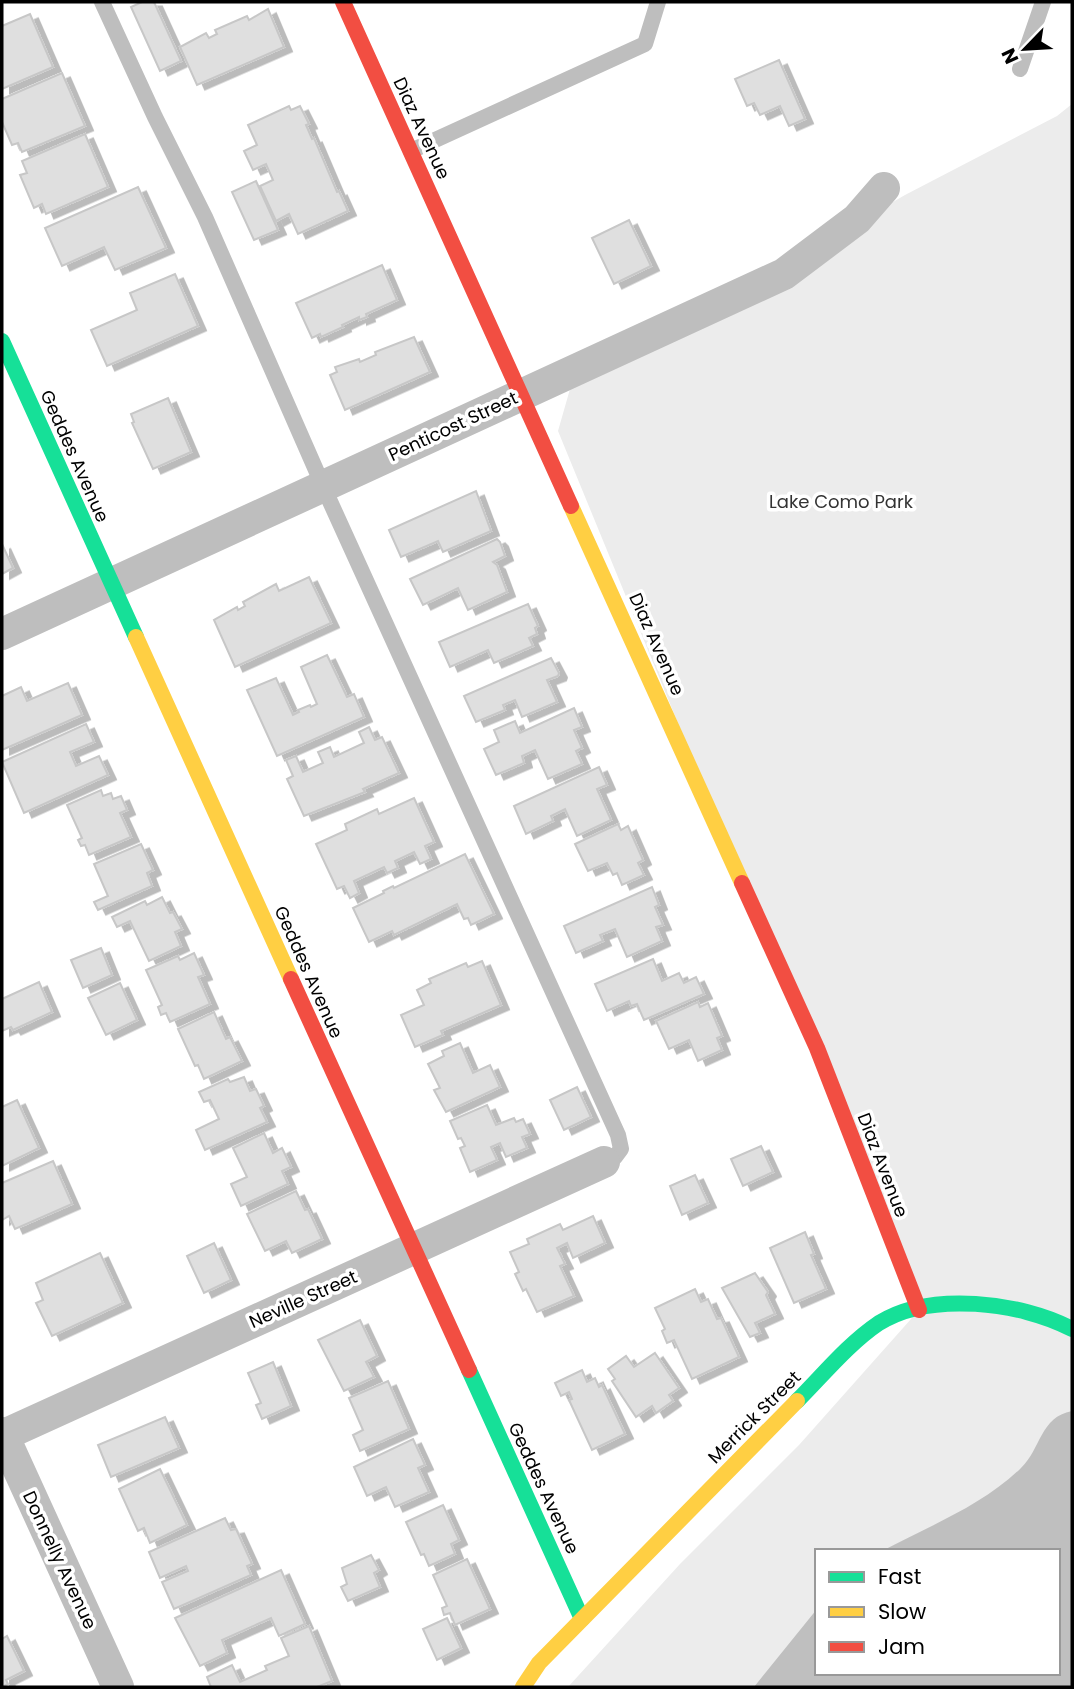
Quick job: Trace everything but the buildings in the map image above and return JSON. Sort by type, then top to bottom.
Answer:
[{"type":"street","name":"Diaz Avenue","points":[[343,2],[523,394],[817,1048],[919,1310]]},
{"type":"street","name":"Penticost Street","points":[[2,634],[784,274],[857,219],[884,188]]},
{"type":"street","name":"Geddes Avenue","points":[[2,341],[582,1619]]},
{"type":"street","name":"Neville Street","points":[[2,1435],[604,1162]]},
{"type":"street","name":"Merrick Street","points":[[523,1687],[539,1663],[582,1619],[858,1339],[881,1322],[927,1306],[974,1302],[1053,1319],[1072,1329]]},
{"type":"street","name":"Donnelly Avenue","points":[[2,1435],[118,1687]]},
{"type":"lane","points":[[102,2],[205,217],[323,486],[618,1135],[621,1149],[615,1157],[604,1162]]},
{"type":"lane","points":[[411,151],[645,44],[658,2]]},
{"type":"lane","points":[[1020,69],[1044,2]]},
{"type":"green space","name":"Lake Como Park","points":[[1072,104],[1072,1687],[568,1687],[680,1564],[799,1445],[919,1310],[558,431],[570,389],[905,195],[1057,116]]},
{"type":"shaded area","points":[[1072,1411],[1072,1687],[754,1687],[815,1611],[815,1675],[1060,1675],[1060,1549],[886,1549],[972,1504],[1006,1481],[1028,1460],[1047,1427],[1061,1414]]},
{"type":"traffic: fast","points":[[2,341],[136,637]]},
{"type":"traffic: fast","points":[[797,1401],[868,1331],[900,1313],[949,1304],[976,1304],[1028,1312],[1072,1329]]},
{"type":"traffic: fast","points":[[469,1370],[582,1619]]},
{"type":"traffic: slow","points":[[571,506],[742,883]]},
{"type":"traffic: slow","points":[[136,637],[291,979]]},
{"type":"traffic: slow","points":[[523,1687],[539,1663],[797,1401]]},
{"type":"traffic: jam","points":[[343,2],[571,506]]},
{"type":"traffic: jam","points":[[742,883],[817,1048],[919,1310]]},
{"type":"traffic: jam","points":[[291,979],[469,1370]]}]
